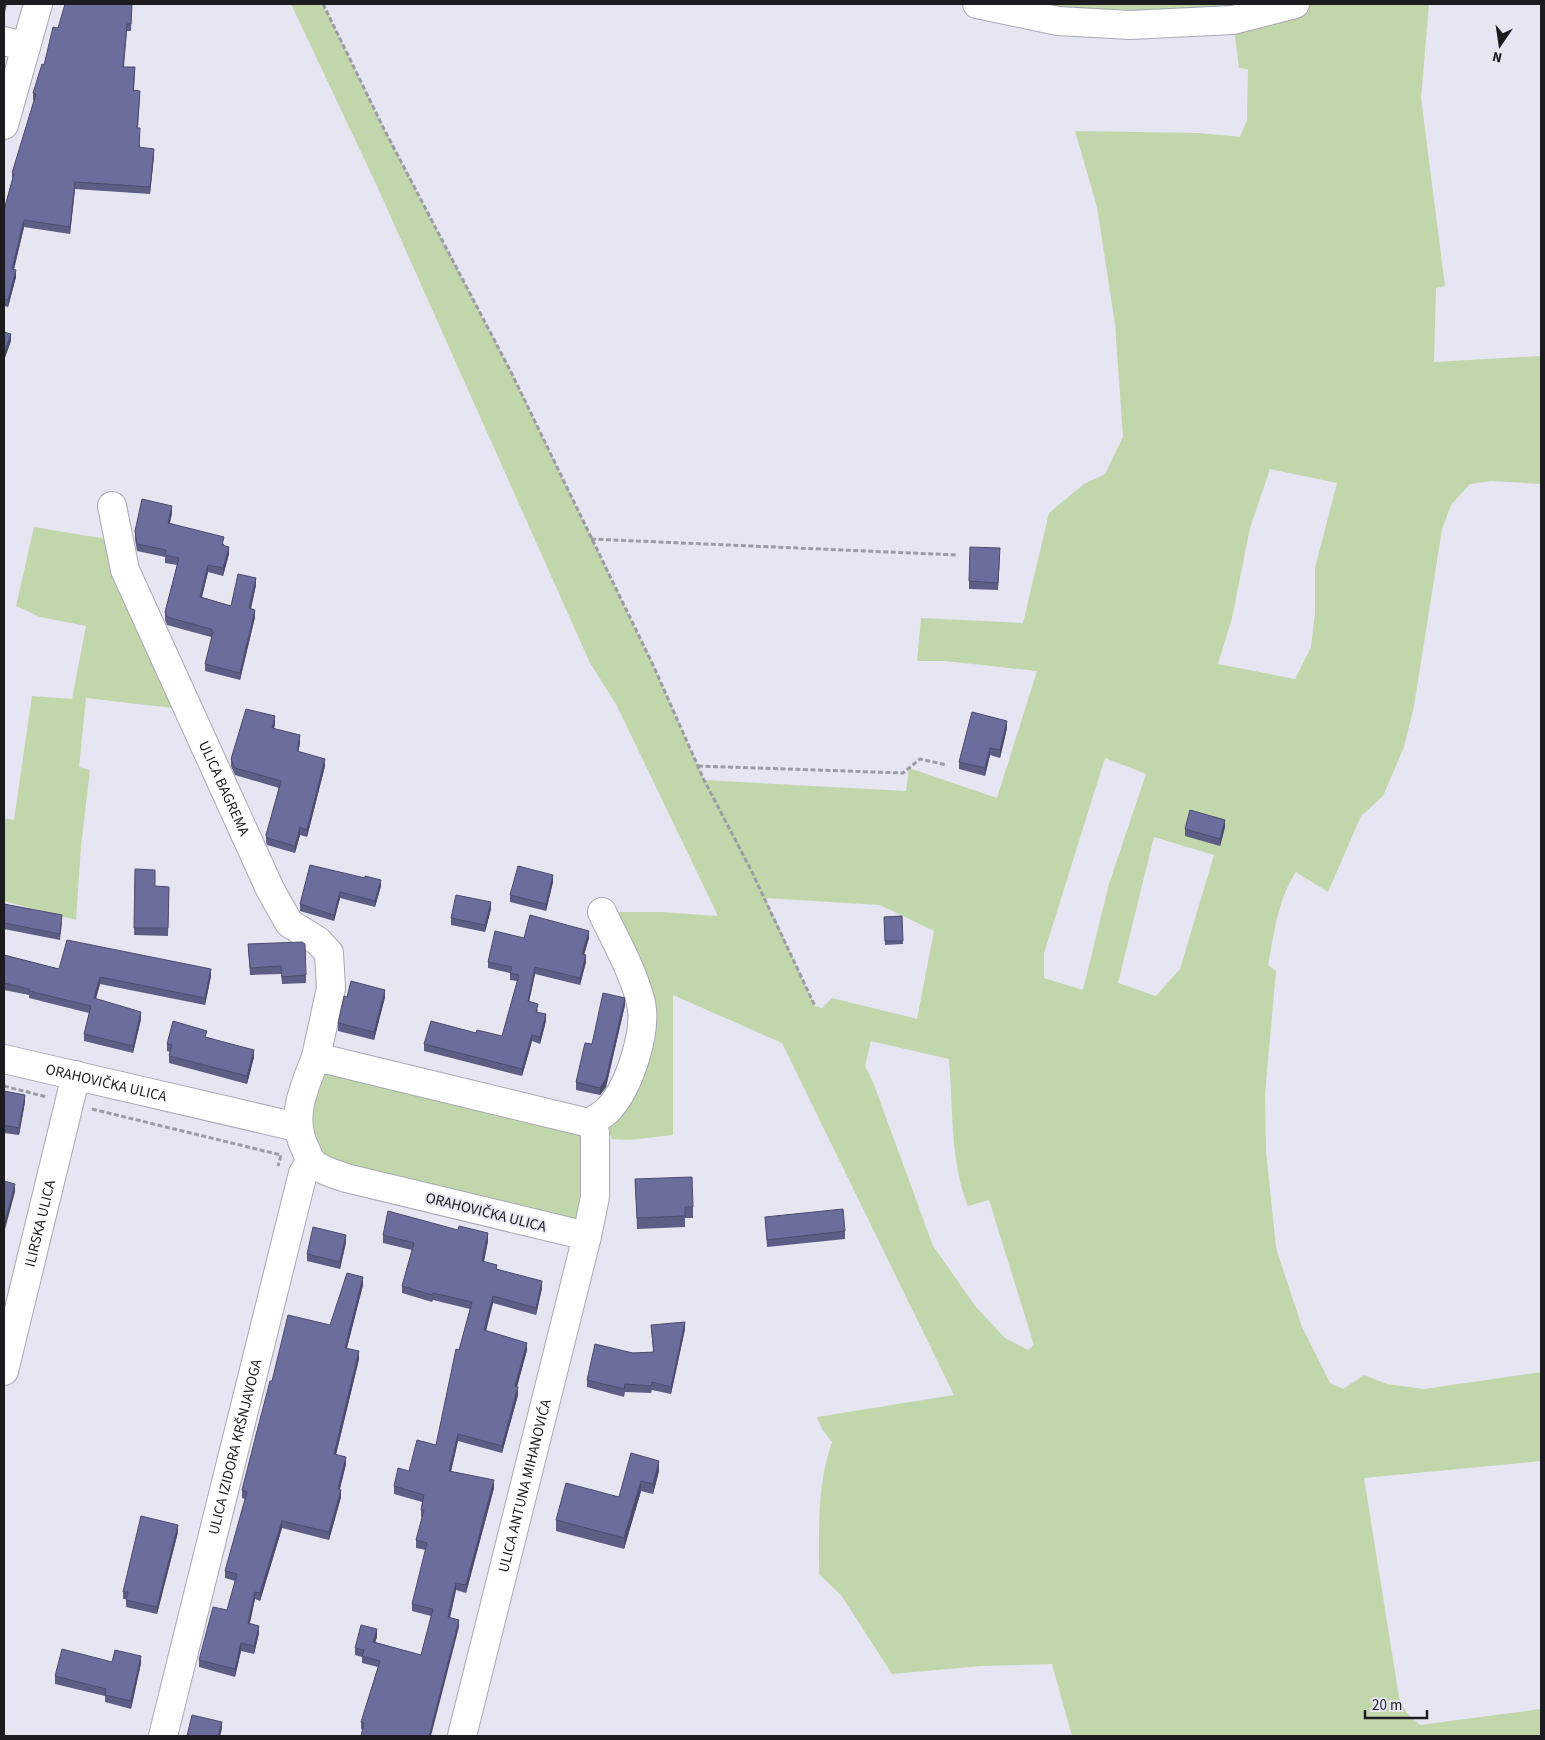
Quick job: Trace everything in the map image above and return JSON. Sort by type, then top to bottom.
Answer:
[{"type":"street","points":[[4,125],[15,44],[38,4]]},
{"type":"street","points":[[977,4],[1058,22],[1130,25],[1233,20],[1295,4]]},
{"type":"street","name":"ULICA BAGREMA","points":[[112,506],[125,570],[270,888],[289,923],[318,941],[329,953],[330,988],[316,1056]]},
{"type":"street","points":[[589,1123],[607,1111],[621,1092],[632,1065],[643,1017],[641,1001],[631,972],[602,912]]},
{"type":"street","points":[[311,1161],[296,1127],[302,1095],[316,1056],[589,1123],[595,1131],[595,1197],[587,1236]]},
{"type":"street","name":"ORAHOVIČKA ULICA","points":[[4,1059],[296,1127]]},
{"type":"street","name":"ILIRSKA ULICA","points":[[4,1371],[76,1075]]},
{"type":"street","name":"ORAHOVIČKA ULICA","points":[[311,1161],[346,1178],[587,1236]]},
{"type":"street","name":"ULICA IZIDORA KRŠNJAVOGA","points":[[163,1736],[303,1173],[311,1161]]},
{"type":"street","name":"ULICA ANTUNA MIHANOVIĆA","points":[[462,1736],[587,1236]]},
{"type":"path","points":[[323,4],[384,129],[477,305],[592,539],[654,667],[698,766],[754,875],[815,1006]]},
{"type":"path","points":[[592,539],[957,555]]},
{"type":"path","points":[[698,766],[904,773],[920,759],[947,765]]},
{"type":"path","points":[[4,1086],[281,1155],[276,1174]]},
{"type":"green space","points":[[291,4],[323,4],[384,129],[511,372],[654,667],[704,780],[906,791],[909,768],[997,798],[1037,671],[945,661],[917,661],[921,618],[1023,623],[1049,513],[1084,484],[1105,474],[1123,437],[1115,324],[1097,207],[1075,131],[1199,133],[1240,137],[1247,120],[1248,69],[1239,68],[1233,20],[977,4],[1429,4],[1421,98],[1445,286],[1436,288],[1434,362],[1541,356],[1541,484],[1491,481],[1470,484],[1451,505],[1442,529],[1414,706],[1404,747],[1383,796],[1361,816],[1328,892],[1296,872],[1285,894],[1268,965],[1276,971],[1265,1094],[1266,1151],[1276,1248],[1302,1327],[1330,1383],[1343,1389],[1364,1375],[1387,1384],[1424,1389],[1541,1372],[1541,1461],[1364,1478],[1399,1697],[1406,1712],[1420,1725],[1541,1709],[1541,1736],[1072,1736],[1052,1664],[981,1666],[892,1674],[841,1595],[819,1574],[821,1491],[832,1442],[822,1429],[817,1417],[954,1395],[782,1043],[673,995],[673,1135],[629,1140],[612,1139],[606,1124],[643,1017],[602,912],[661,912],[718,916],[616,704],[590,663],[377,186]],"holes":[[[1270,469],[1337,483],[1315,568],[1315,613],[1311,647],[1295,679],[1218,664],[1232,618],[1250,528]],[[1105,758],[1146,774],[1109,884],[1083,990],[1044,978],[1044,953]],[[1154,837],[1214,855],[1180,969],[1156,996],[1118,983]],[[765,898],[880,905],[934,931],[917,1019],[832,998],[822,1008],[815,1006]],[[871,1041],[949,1059],[953,1134],[962,1189],[968,1206],[989,1200],[1034,1345],[1028,1350],[1005,1338],[976,1307],[933,1246],[873,1082],[865,1066]]]},
{"type":"green space","points":[[34,527],[119,541],[190,710],[86,698],[79,767],[90,770],[81,846],[76,920],[4,901],[4,818],[14,820],[32,696],[72,699],[86,626],[40,617],[16,606]]},
{"type":"green space","points":[[322,1067],[583,1135],[584,1213],[575,1221],[358,1175],[338,1165],[327,1158],[318,1147],[309,1125],[311,1103]]},
{"type":"building","points":[[65,4],[132,4],[131,24],[127,24],[123,67],[135,67],[133,90],[140,91],[137,128],[140,128],[139,147],[154,149],[150,187],[75,182],[70,227],[24,220],[12,269],[16,270],[8,300],[4,299],[4,210],[14,174],[12,173],[36,94],[33,93],[42,64],[44,65],[53,27],[58,28]]},
{"type":"building","points":[[4,332],[11,334],[4,354]]},
{"type":"building","points":[[142,499],[172,506],[168,523],[224,537],[222,545],[229,547],[223,568],[208,565],[200,597],[231,606],[238,574],[256,578],[249,608],[255,610],[240,673],[205,664],[213,632],[211,629],[167,617],[165,612],[179,558],[165,555],[166,550],[137,544],[135,531]]},
{"type":"building","points":[[970,547],[1000,548],[998,583],[969,581]]},
{"type":"building","points":[[246,709],[275,716],[272,728],[300,735],[297,751],[325,759],[307,830],[300,827],[295,846],[267,838],[266,835],[281,781],[235,768],[231,759]]},
{"type":"building","points":[[972,712],[1007,721],[1000,750],[990,748],[985,768],[959,762]]},
{"type":"building","points":[[1190,810],[1225,820],[1220,839],[1185,829]]},
{"type":"building","points":[[310,865],[381,880],[375,901],[340,892],[334,915],[300,904]]},
{"type":"building","points":[[518,866],[553,875],[546,904],[510,895]]},
{"type":"building","points":[[135,869],[155,870],[155,886],[169,887],[168,928],[134,928]]},
{"type":"building","points":[[456,895],[491,902],[485,925],[451,918]]},
{"type":"building","points":[[4,904],[62,915],[60,934],[4,923]]},
{"type":"building","points":[[530,915],[589,931],[582,954],[586,955],[580,978],[535,967],[528,1001],[538,1004],[536,1012],[546,1014],[540,1037],[532,1035],[522,1069],[424,1044],[431,1021],[476,1033],[477,1030],[502,1036],[519,975],[510,973],[512,967],[488,962],[495,931],[524,938]]},
{"type":"building","points":[[902,916],[903,941],[885,941],[884,917]]},
{"type":"building","points":[[67,940],[211,969],[205,998],[100,977],[94,998],[141,1012],[133,1046],[84,1034],[91,1006],[4,983],[4,955],[59,969]]},
{"type":"building","points":[[302,942],[305,944],[306,975],[282,977],[281,966],[250,968],[248,944]]},
{"type":"building","points":[[351,981],[385,990],[374,1032],[338,1023],[344,996],[347,997]]},
{"type":"building","points":[[603,993],[625,998],[606,1079],[600,1088],[576,1082],[585,1043],[592,1044]]},
{"type":"building","points":[[173,1021],[207,1031],[205,1037],[254,1050],[247,1076],[169,1056],[172,1045],[167,1044]]},
{"type":"building","points":[[4,1091],[25,1095],[19,1128],[4,1125]]},
{"type":"building","points":[[692,1177],[693,1207],[685,1207],[685,1216],[637,1218],[635,1179]]},
{"type":"building","points":[[4,1181],[15,1184],[4,1225]]},
{"type":"building","points":[[843,1209],[845,1231],[767,1240],[765,1217]]},
{"type":"building","points":[[388,1211],[458,1230],[459,1226],[488,1233],[482,1261],[497,1265],[496,1269],[542,1281],[536,1308],[493,1296],[484,1330],[527,1343],[515,1386],[518,1387],[502,1446],[458,1434],[449,1471],[494,1480],[466,1585],[456,1583],[448,1617],[459,1620],[429,1736],[361,1736],[364,1723],[361,1722],[380,1661],[362,1656],[364,1650],[355,1648],[361,1625],[377,1629],[373,1642],[421,1655],[433,1609],[412,1604],[427,1543],[416,1540],[424,1510],[421,1510],[424,1495],[394,1486],[398,1468],[409,1471],[417,1440],[436,1445],[456,1349],[459,1350],[472,1302],[433,1293],[432,1295],[402,1286],[414,1243],[383,1235]]},
{"type":"building","points":[[313,1227],[346,1235],[340,1262],[307,1254]]},
{"type":"building","points":[[347,1273],[363,1277],[345,1348],[359,1351],[334,1454],[346,1457],[338,1489],[341,1490],[329,1532],[282,1521],[260,1593],[255,1592],[248,1623],[259,1626],[254,1646],[241,1643],[235,1669],[199,1660],[213,1607],[227,1610],[237,1574],[225,1571],[247,1492],[242,1490],[288,1315],[330,1325]]},
{"type":"building","points":[[685,1322],[671,1387],[652,1382],[651,1386],[625,1384],[624,1389],[587,1380],[595,1344],[633,1353],[654,1352],[651,1325]]},
{"type":"building","points":[[631,1453],[659,1461],[653,1484],[641,1481],[624,1538],[556,1520],[566,1483],[619,1497]]},
{"type":"building","points":[[141,1516],[178,1525],[157,1607],[126,1600],[128,1592],[123,1592]]},
{"type":"building","points":[[62,1649],[112,1662],[115,1650],[141,1656],[131,1701],[105,1695],[106,1689],[55,1676]]},
{"type":"building","points":[[192,1715],[222,1722],[218,1736],[187,1736]]}]
